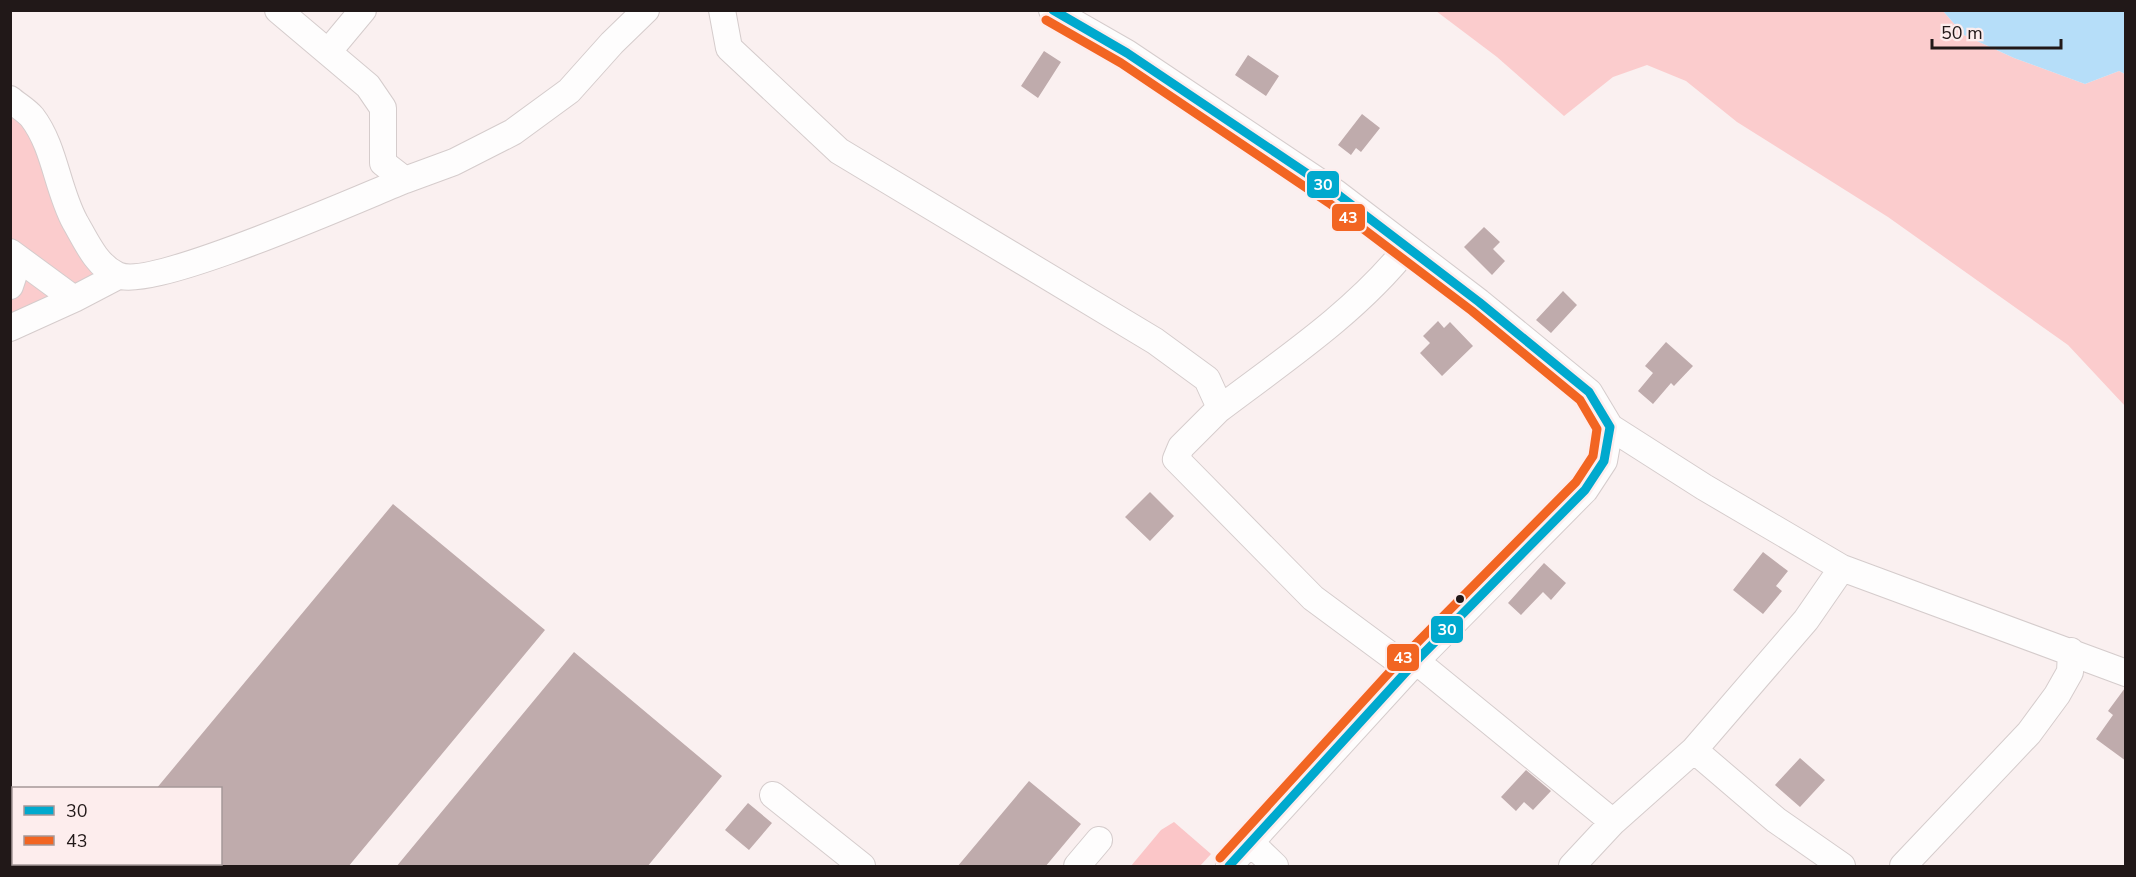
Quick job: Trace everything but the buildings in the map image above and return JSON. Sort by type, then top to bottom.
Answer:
[{"type":"street","points":[[278,10],[368,86],[383,108],[383,163],[405,180]]},
{"type":"street","points":[[327,52],[363,10]]},
{"type":"street","points":[[10,328],[118,276],[155,274],[257,241],[454,162],[513,132],[569,92],[612,43],[646,10]]},
{"type":"street","points":[[723,10],[729,48],[839,151],[1155,341],[1206,379],[1217,401],[1218,410]]},
{"type":"street","points":[[1052,10],[1126,53],[1336,194],[1479,302],[1589,392],[1610,427],[1704,487],[1842,568],[2126,673]]},
{"type":"street","points":[[10,99],[31,115],[45,140],[73,219],[97,260],[118,276]]},
{"type":"street","points":[[1407,248],[1388,272],[1335,322],[1218,410],[1181,447],[1176,459],[1313,598],[1413,665],[1613,822]]},
{"type":"street","points":[[10,254],[74,299]]},
{"type":"street","points":[[10,254],[15,271],[10,286]]},
{"type":"street","points":[[1228,867],[1413,665],[1585,490],[1604,461],[1610,427]]},
{"type":"street","points":[[1572,867],[1613,822],[1694,750],[1806,620],[1842,568]]},
{"type":"street","points":[[1903,867],[2029,733],[2057,695],[2070,672],[2071,651]]},
{"type":"street","points":[[1694,750],[1776,820],[1842,867]]},
{"type":"street","points":[[773,795],[862,867]]},
{"type":"street","points":[[1077,867],[1099,840]]},
{"type":"street","points":[[1251,843],[1275,867]]},
{"type":"shaded area","points":[[1436,11],[1943,11],[1964,35],[2014,58],[2085,84],[2119,71],[2125,74],[2125,406],[2068,345],[1888,217],[1737,122],[1686,81],[1647,65],[1613,77],[1564,116],[1497,57]]},
{"type":"shaded area","points":[[10,99],[113,278],[10,328]]},
{"type":"shaded area","points":[[1174,822],[1211,854],[1200,866],[1131,866],[1161,830]]},
{"type":"water","points":[[1943,11],[2125,11],[2125,74],[2119,71],[2085,84],[2014,58],[1964,35]]},
{"type":"transit line","name":"30","points":[[1053,10],[1127,53],[1336,193],[1479,302],[1589,392],[1610,427],[1604,461],[1585,490],[1416,661],[1229,866]]},
{"type":"transit line","name":"43","points":[[1046,20],[1121,63],[1329,203],[1472,311],[1580,400],[1597,429],[1593,456],[1576,482],[1407,653],[1220,858]]}]
